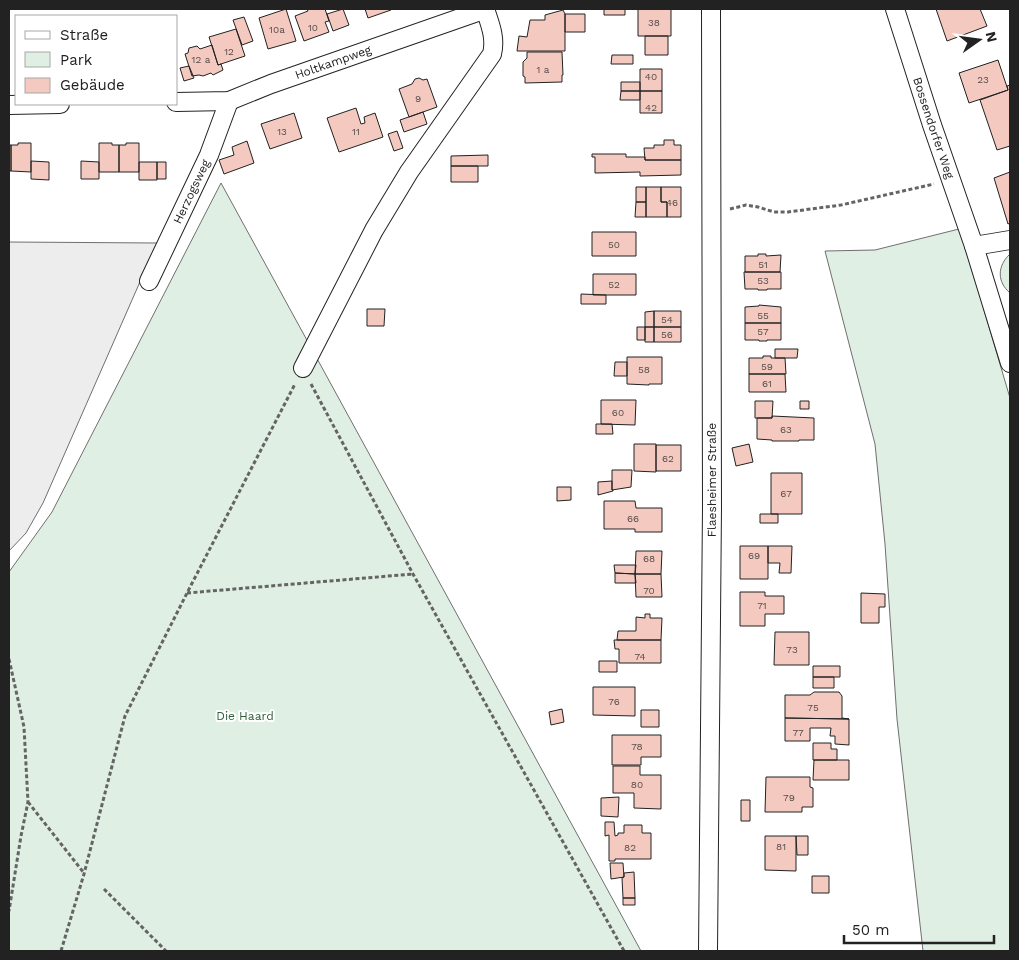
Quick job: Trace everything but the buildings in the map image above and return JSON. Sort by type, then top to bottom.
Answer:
[{"type":"street","name":"Holtkampweg","points":[[178,102],[230,100],[486,9]]},
{"type":"street","points":[[303,368],[374,230],[404,180],[492,54],[495,45],[486,9]]},
{"type":"street","name":"Flaesheimer Straße","points":[[708,951],[712,507],[711,9]]},
{"type":"street","name":"Bossendorfer Weg","points":[[895,9],[932,125],[974,246],[1010,363]]},
{"type":"street","name":"Herzogsweg","points":[[149,281],[209,155],[230,100]]},
{"type":"street","points":[[974,246],[1010,240]]},
{"type":"path","points":[[711,208],[732,209],[746,205],[774,212],[788,212],[841,205],[952,180]]},
{"type":"path","points":[[303,368],[414,574],[624,951]]},
{"type":"path","points":[[61,951],[84,874],[125,716],[303,368]]},
{"type":"path","points":[[186,594],[414,574]]},
{"type":"path","points":[[9,659],[24,728],[28,802],[20,836],[9,911]]},
{"type":"path","points":[[28,802],[84,874]]},
{"type":"path","points":[[104,889],[166,951]]},
{"type":"green space","name":"Die Haard","points":[[221,183],[641,951],[9,951],[9,572],[52,512]]},
{"type":"green space","points":[[963,228],[984,310],[1010,398],[1010,951],[923,951],[897,719],[885,544],[875,444],[825,251],[875,250]]},
{"type":"green space","points":[[1010,254],[1010,293],[1003,284],[1000,274],[1003,264]]},
{"type":"shaded area","points":[[9,242],[157,243],[43,503],[26,533],[9,551]]}]
